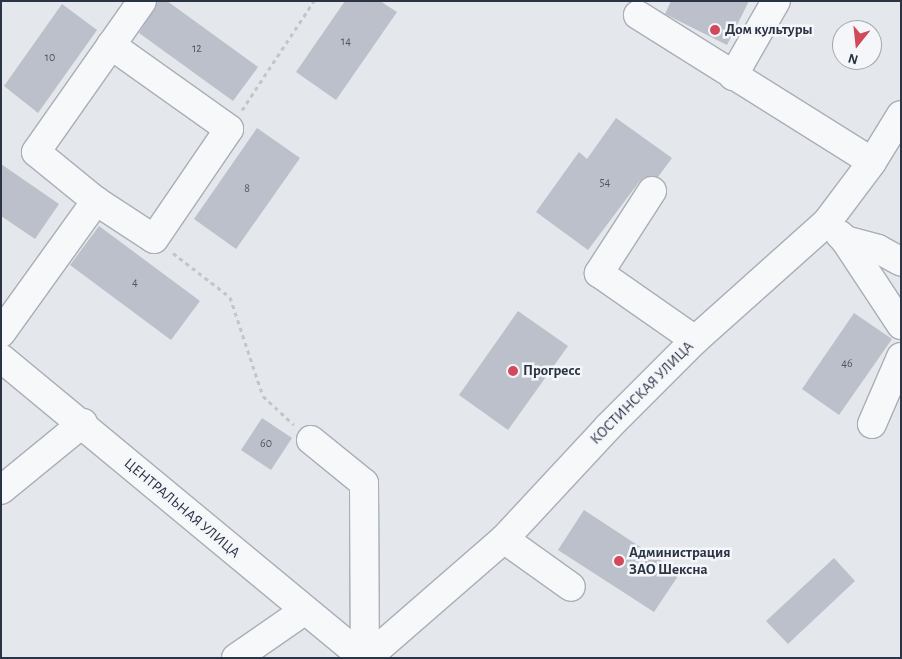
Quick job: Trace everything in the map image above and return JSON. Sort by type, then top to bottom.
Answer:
[{"type":"street","points":[[111,45],[229,130],[154,239],[96,201],[36,152],[111,45],[142,1]]},
{"type":"street","points":[[733,76],[776,1]]},
{"type":"street","points":[[638,15],[872,162]]},
{"type":"street","name":"КОСТИНСКАЯ УЛИЦА","points":[[365,658],[504,539],[695,340],[836,231],[872,162],[901,115]]},
{"type":"street","points":[[652,191],[599,273],[695,340]]},
{"type":"street","points":[[1,333],[96,201]]},
{"type":"street","points":[[836,231],[878,249],[901,262]]},
{"type":"street","points":[[836,231],[901,325]]},
{"type":"street","points":[[872,424],[901,357]]},
{"type":"street","name":"ЦЕНТРАЛЬНАЯ УЛИЦА","points":[[1,358],[83,423],[304,611],[365,658]]},
{"type":"street","points":[[1,490],[83,423]]},
{"type":"street","points":[[311,440],[364,483],[365,658]]},
{"type":"street","points":[[504,539],[571,587]]},
{"type":"street","points":[[236,658],[304,611]]},
{"type":"path","points":[[229,130],[314,1]]},
{"type":"path","points":[[154,239],[230,297],[263,396],[311,440]]},
{"type":"building","points":[[158,1],[167,1],[258,67],[233,101],[139,33]]},
{"type":"building","points":[[345,1],[380,1],[397,12],[336,100],[296,72]]},
{"type":"building","name":"Дом культуры","points":[[671,1],[749,1],[727,45],[665,14]]},
{"type":"building","points":[[62,4],[97,30],[38,113],[4,86]]},
{"type":"building","points":[[616,118],[672,158],[658,177],[645,177],[639,182],[588,250],[536,212],[579,152],[587,159]]},
{"type":"building","points":[[257,128],[300,158],[236,249],[194,219]]},
{"type":"building","points":[[1,164],[59,204],[35,239],[1,216]]},
{"type":"building","points":[[99,226],[200,301],[171,340],[70,265]]},
{"type":"building","name":"Прогресс","points":[[518,311],[568,346],[508,430],[459,395]]},
{"type":"building","points":[[854,313],[892,339],[839,415],[802,389]]},
{"type":"building","points":[[262,418],[292,438],[271,470],[241,450]]},
{"type":"building","name":"Администрация ЗАО Шексна","points":[[584,510],[680,573],[654,612],[558,550]]},
{"type":"building","points":[[834,558],[855,581],[788,644],[766,621]]},
{"type":"place","name":"Дом культуры","points":[[715,30]]},
{"type":"place","name":"Прогресс","points":[[513,371]]},
{"type":"place","name":"Администрация ЗАО Шексна","points":[[619,561]]}]
